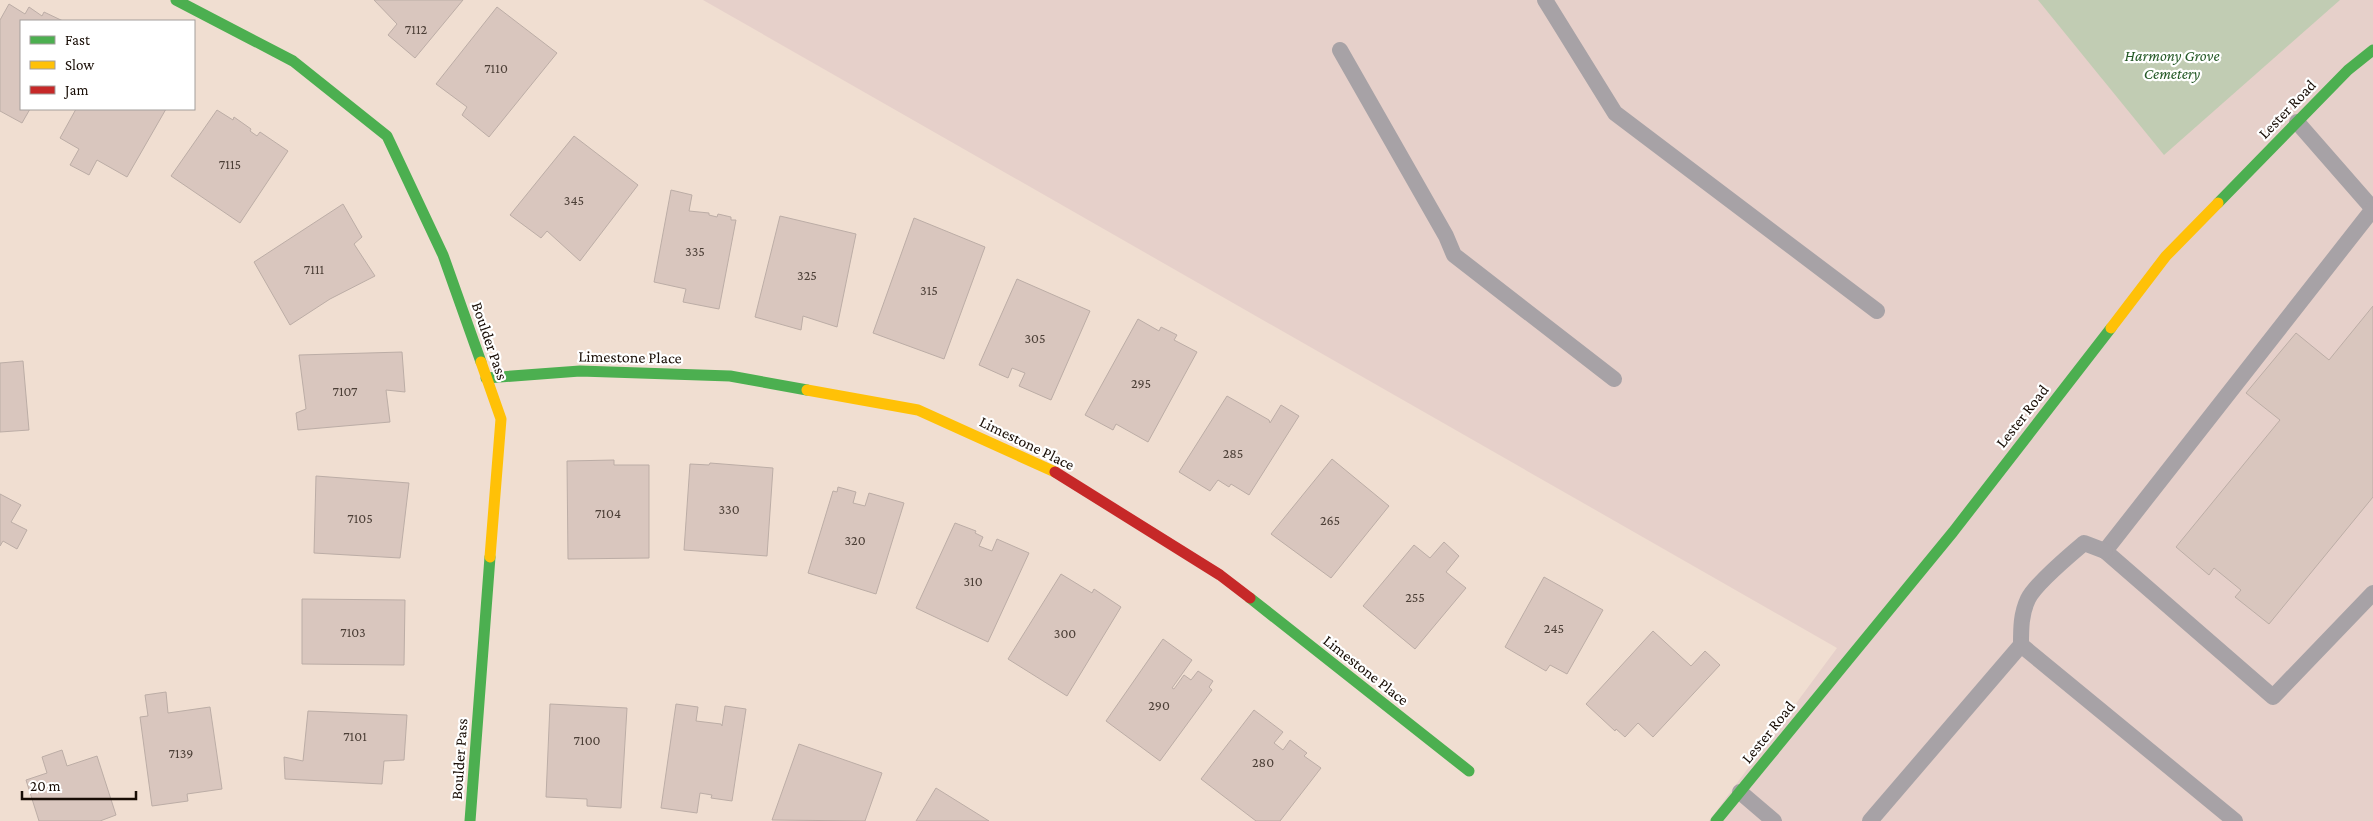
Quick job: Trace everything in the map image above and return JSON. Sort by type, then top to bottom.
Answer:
[{"type":"street","name":"Boulder Pass","points":[[176,0],[293,61],[387,136],[443,255],[501,419],[470,821]]},
{"type":"street","name":"Lester Road","points":[[1716,821],[1953,532],[2166,256],[2348,70],[2373,50]]},
{"type":"street","name":"Limestone Place","points":[[486,378],[580,371],[730,376],[918,410],[1059,474],[1220,575],[1469,771]]},
{"type":"lane","points":[[1545,0],[1615,113],[1877,311]]},
{"type":"lane","points":[[1340,50],[1446,236],[1448,246],[1454,255],[1614,379]]},
{"type":"lane","points":[[2105,551],[2373,209],[2297,122]]},
{"type":"lane","points":[[1870,821],[2021,645],[2021,619],[2029,597],[2062,561],[2084,543],[2105,551],[2273,697],[2373,593]]},
{"type":"lane","points":[[2021,645],[2235,821]]},
{"type":"lane","points":[[1740,792],[1774,821]]},
{"type":"shaded area","points":[[703,0],[2373,0],[2373,821],[1709,821],[1837,648]]},
{"type":"green space","name":"Harmony Grove Cemetery","points":[[2038,0],[2340,0],[2164,155]]},
{"type":"building","points":[[374,0],[463,0],[415,58],[388,35],[397,24]]},
{"type":"building","points":[[9,4],[25,14],[29,7],[42,16],[44,12],[61,20],[20,20],[20,110],[29,110],[22,123],[0,111],[0,20]]},
{"type":"building","points":[[497,7],[557,53],[489,137],[462,115],[467,107],[436,84]]},
{"type":"building","points":[[75,110],[165,110],[127,177],[97,160],[89,175],[70,165],[79,149],[60,138]]},
{"type":"building","points":[[217,110],[233,120],[234,117],[251,129],[250,131],[257,136],[260,132],[288,151],[240,223],[171,176]]},
{"type":"building","points":[[574,136],[638,185],[580,261],[547,231],[541,238],[510,215]]},
{"type":"building","points":[[671,190],[692,195],[689,211],[709,213],[709,215],[717,217],[718,214],[731,217],[731,220],[736,220],[719,309],[683,302],[686,289],[654,282]]},
{"type":"building","points":[[343,204],[362,237],[354,244],[375,276],[330,299],[290,325],[254,262]]},
{"type":"building","points":[[780,216],[856,234],[837,327],[803,316],[801,330],[755,317]]},
{"type":"building","points":[[914,218],[985,247],[944,359],[873,333]]},
{"type":"building","points":[[1017,279],[1090,311],[1051,400],[1019,386],[1025,373],[1012,368],[1008,378],[979,365]]},
{"type":"building","points":[[2373,306],[2373,497],[2269,624],[2235,597],[2241,590],[2214,568],[2209,575],[2176,547],[2280,420],[2246,393],[2296,333],[2329,360]]},
{"type":"building","points":[[1138,319],[1159,331],[1161,327],[1177,335],[1174,340],[1197,352],[1148,442],[1116,424],[1113,430],[1085,415]]},
{"type":"building","points":[[402,352],[405,392],[386,390],[390,422],[298,430],[296,413],[306,409],[299,355]]},
{"type":"building","points":[[23,361],[29,430],[0,432],[0,363]]},
{"type":"building","points":[[1227,396],[1269,420],[1270,423],[1281,405],[1299,416],[1249,495],[1231,484],[1229,487],[1218,480],[1210,491],[1179,472]]},
{"type":"building","points":[[1332,459],[1389,506],[1331,578],[1271,534]]},
{"type":"building","points":[[614,460],[614,465],[649,465],[649,558],[568,559],[567,461]]},
{"type":"building","points":[[710,463],[773,468],[767,556],[684,550],[690,464],[709,465]]},
{"type":"building","points":[[316,476],[409,483],[400,558],[314,553]]},
{"type":"building","points":[[838,487],[856,492],[853,503],[865,506],[869,493],[904,503],[876,594],[808,573],[833,491],[837,492]]},
{"type":"building","points":[[0,494],[21,505],[11,522],[27,530],[17,549],[3,541],[0,546]]},
{"type":"building","points":[[955,523],[976,531],[975,533],[983,537],[979,546],[992,551],[997,539],[1029,553],[988,642],[916,608]]},
{"type":"building","points":[[1444,542],[1459,556],[1446,572],[1466,588],[1415,649],[1363,606],[1414,545],[1430,558]]},
{"type":"building","points":[[1061,574],[1092,593],[1094,589],[1121,607],[1067,696],[1008,659]]},
{"type":"building","points":[[1544,577],[1603,610],[1567,674],[1550,665],[1546,671],[1505,647]]},
{"type":"building","points":[[302,599],[405,600],[404,665],[302,664]]},
{"type":"building","points":[[1653,631],[1691,666],[1705,651],[1720,665],[1653,737],[1638,723],[1625,737],[1616,729],[1615,731],[1586,704]]},
{"type":"building","points":[[1163,639],[1192,660],[1172,688],[1174,689],[1184,675],[1191,680],[1198,671],[1213,681],[1209,687],[1212,690],[1160,761],[1106,721]]},
{"type":"building","points":[[166,692],[168,713],[210,707],[222,789],[187,794],[188,801],[152,806],[140,717],[148,716],[145,695]]},
{"type":"building","points":[[550,704],[627,708],[621,808],[587,806],[587,799],[546,797]]},
{"type":"building","points":[[676,704],[698,707],[696,721],[721,724],[722,726],[725,706],[746,709],[732,801],[711,798],[712,795],[700,793],[697,813],[661,808]]},
{"type":"building","points":[[1254,710],[1283,732],[1274,743],[1283,750],[1290,740],[1307,753],[1304,756],[1321,768],[1280,821],[1256,821],[1201,779]]},
{"type":"building","points":[[308,711],[407,715],[404,760],[384,761],[382,784],[285,779],[284,757],[303,761]]},
{"type":"building","points":[[799,744],[882,773],[865,821],[772,820]]},
{"type":"building","points":[[62,750],[67,766],[97,756],[116,815],[100,821],[39,821],[26,780],[47,773],[42,757]]},
{"type":"building","points":[[936,788],[989,821],[916,821]]},
{"type":"traffic: fast","points":[[176,0],[293,61],[387,136],[443,255],[481,362]]},
{"type":"traffic: fast","points":[[2218,203],[2348,70],[2373,50]]},
{"type":"traffic: fast","points":[[1716,821],[1953,532],[2111,328]]},
{"type":"traffic: fast","points":[[486,378],[580,371],[730,376],[807,390]]},
{"type":"traffic: fast","points":[[470,821],[490,557]]},
{"type":"traffic: fast","points":[[1250,598],[1469,771]]},
{"type":"traffic: slow","points":[[2111,328],[2166,256],[2218,203]]},
{"type":"traffic: slow","points":[[481,362],[501,419],[490,557]]},
{"type":"traffic: slow","points":[[807,390],[918,410],[1055,472]]},
{"type":"traffic: jam","points":[[1055,472],[1220,575],[1250,598]]}]
